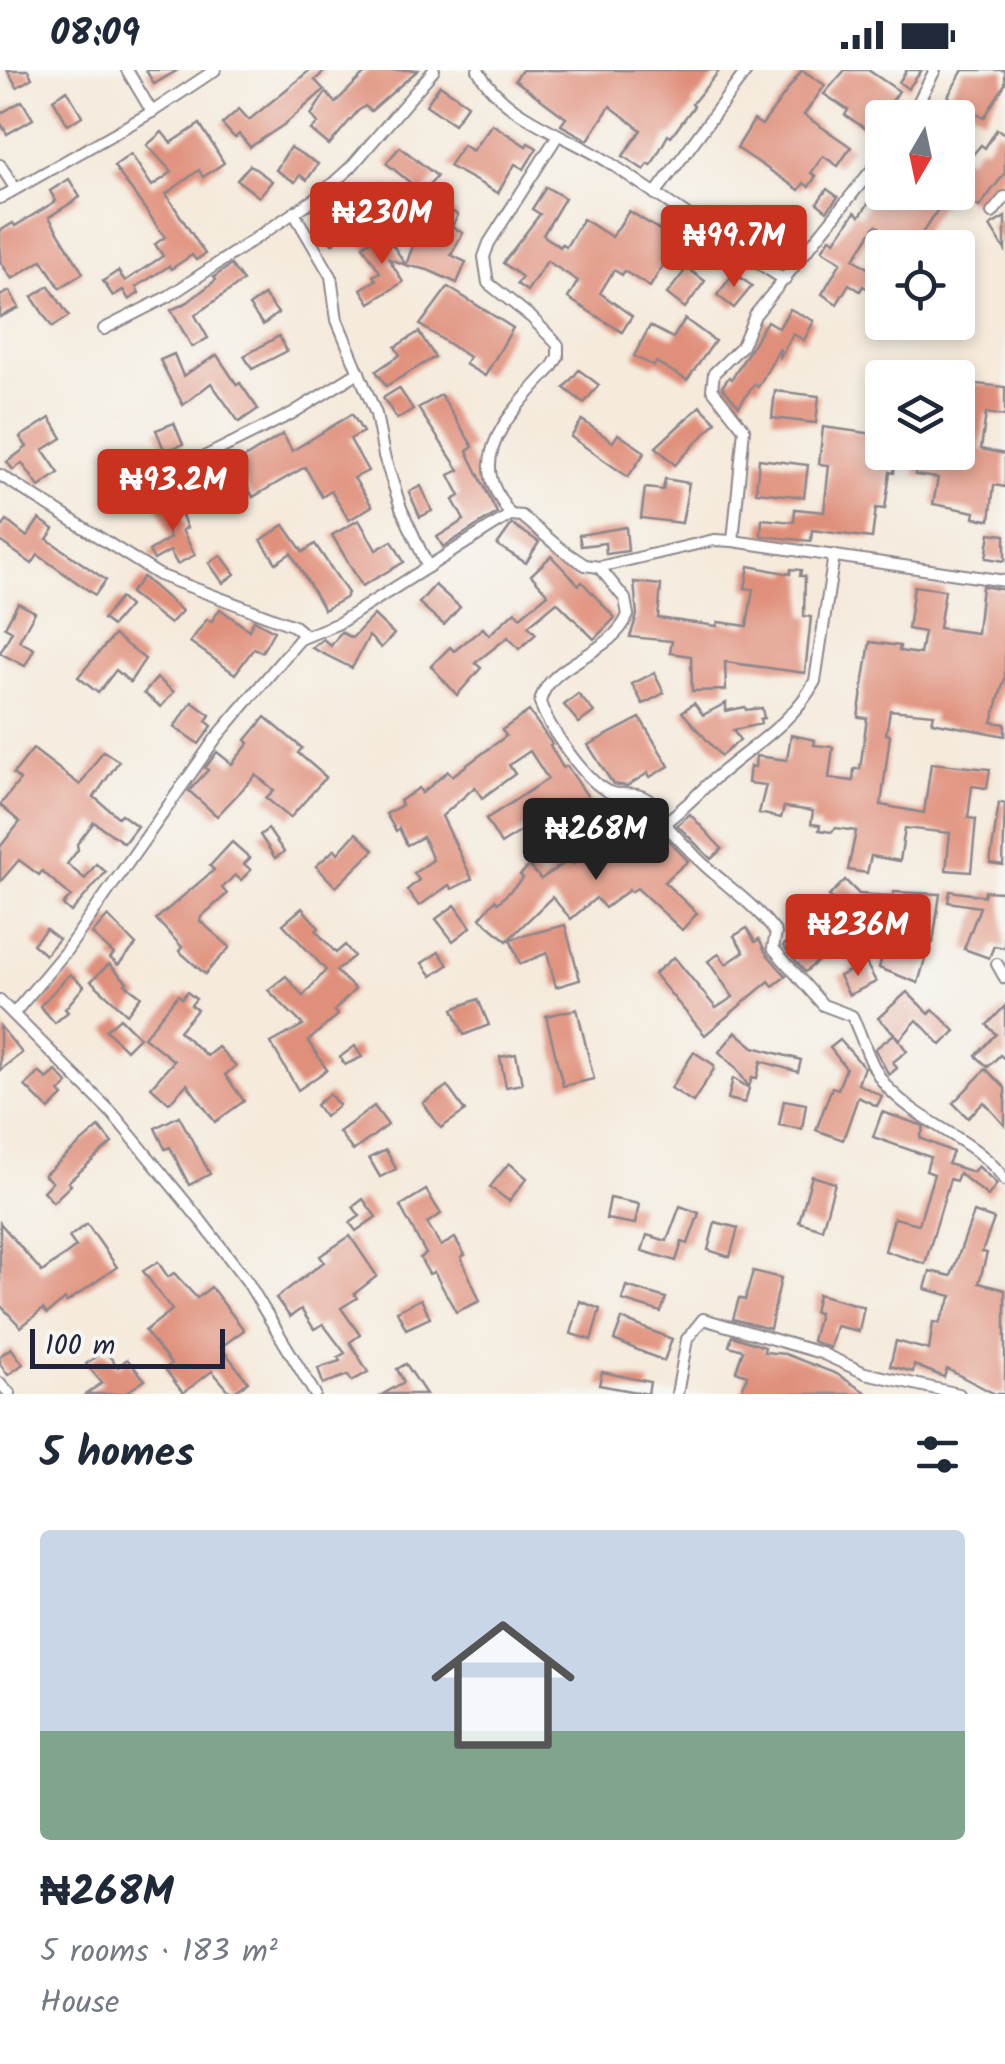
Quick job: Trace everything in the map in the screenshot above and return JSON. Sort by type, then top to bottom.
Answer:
[{"type":"street","points":[[127,70],[152,112]]},
{"type":"street","points":[[0,198],[152,112],[215,70]]},
{"type":"street","points":[[104,330],[170,296],[294,213],[351,167],[434,70]]},
{"type":"street","points":[[478,70],[507,103],[606,160],[785,280]]},
{"type":"street","points":[[919,100],[935,70]]},
{"type":"street","points":[[655,194],[744,71]]},
{"type":"street","points":[[510,516],[492,480],[494,449],[504,426],[552,367],[558,345],[488,283],[484,257],[489,242],[558,135]]},
{"type":"street","points":[[0,165],[15,188]]},
{"type":"street","points":[[734,541],[744,429],[720,402],[712,380],[718,368],[742,346],[756,314],[865,179]]},
{"type":"street","points":[[992,213],[1005,197]]},
{"type":"street","points":[[294,213],[330,276],[338,320],[376,414],[384,456],[401,508],[428,567]]},
{"type":"street","points":[[204,457],[291,414],[359,372]]},
{"type":"street","points":[[2,481],[159,576],[294,626],[306,636]]},
{"type":"street","points":[[15,1012],[66,951],[216,738],[300,639],[340,623],[510,516],[522,516],[585,565],[599,567],[714,540],[1005,581]]},
{"type":"street","points":[[664,823],[694,802],[703,789],[808,695],[814,681],[834,555]]},
{"type":"street","points":[[599,567],[624,600],[628,615],[624,625],[585,659],[548,681],[540,702],[556,738],[592,782],[618,795],[646,798],[655,806],[664,823],[700,861],[726,880],[768,922],[776,933],[774,948],[823,1005],[852,1016],[874,1066],[891,1092],[978,1152],[1005,1180]]},
{"type":"street","points":[[997,964],[1005,978]]},
{"type":"street","points":[[0,1001],[113,1114],[202,1221],[247,1282],[315,1394]]},
{"type":"street","points":[[676,1394],[687,1339],[703,1319],[821,1353],[865,1372],[959,1394]]},
{"type":"street","points":[[0,1383],[10,1394]]},
{"type":"building","points":[[7,70],[28,70],[32,78],[17,87]]},
{"type":"building","points":[[146,70],[178,70],[154,84]]},
{"type":"building","points":[[310,70],[326,70],[315,80],[324,90],[285,124],[250,147],[239,134],[235,138],[222,124],[239,109],[249,120]]},
{"type":"building","points":[[368,70],[418,70],[371,111],[365,106],[358,111],[329,145],[311,130],[318,123],[311,115],[326,92],[335,103]]},
{"type":"building","points":[[522,70],[720,70],[671,137],[668,135],[651,166],[648,164],[644,170],[623,156],[641,130],[610,106],[588,140],[561,125],[566,118],[515,80]]},
{"type":"building","points":[[802,70],[825,85],[804,115],[851,147],[838,166],[823,156],[811,173],[816,176],[809,187],[804,183],[799,190],[737,148],[754,120],[762,125]]},
{"type":"building","points":[[845,70],[868,70],[899,91],[893,100],[865,100],[865,128],[845,115],[848,110],[824,94]]},
{"type":"building","points":[[907,70],[922,70],[908,89],[899,82]]},
{"type":"building","points":[[963,70],[1005,70],[1005,84],[984,118],[975,112],[975,100],[948,96]]},
{"type":"building","points":[[440,85],[468,104],[454,124],[426,105]]},
{"type":"building","points":[[67,90],[82,116],[68,125],[53,99]]},
{"type":"building","points":[[22,101],[33,119],[7,134],[0,114]]},
{"type":"building","points":[[200,124],[224,163],[203,177],[199,170],[166,194],[205,254],[196,260],[192,255],[171,269],[169,266],[136,287],[139,293],[129,300],[123,290],[113,296],[103,281],[118,271],[125,281],[163,256],[155,244],[165,237],[114,166],[131,154],[152,186],[172,172],[147,145],[162,132],[171,143]]},
{"type":"building","points":[[492,124],[526,146],[528,143],[537,148],[524,169],[515,164],[498,193],[449,166],[463,145],[472,151]]},
{"type":"building","points":[[997,129],[1005,134],[1005,173],[979,207],[975,204],[975,152],[981,145],[985,148]]},
{"type":"building","points":[[290,147],[318,164],[307,180],[300,175],[295,182],[276,170]]},
{"type":"building","points":[[400,147],[437,176],[423,193],[386,163]]},
{"type":"building","points":[[250,165],[272,181],[259,197],[237,180]]},
{"type":"building","points":[[69,179],[80,197],[49,217],[83,273],[60,288],[42,260],[12,279],[0,261],[0,231],[56,201],[50,191]]},
{"type":"building","points":[[546,187],[565,198],[543,235],[560,247],[566,247],[583,219],[612,237],[629,211],[663,232],[672,219],[692,234],[685,244],[678,240],[650,287],[624,271],[622,275],[614,270],[600,293],[632,316],[622,332],[568,298],[578,281],[547,261],[527,291],[517,284],[522,277],[503,263],[540,214],[532,209]]},
{"type":"building","points":[[827,189],[838,197],[827,211],[817,203]]},
{"type":"building","points":[[366,193],[377,204],[370,212],[372,215],[332,244],[319,228],[333,217],[325,207],[333,201],[344,215]]},
{"type":"building","points":[[423,195],[458,215],[452,227],[463,233],[451,255],[466,262],[457,283],[406,265],[417,234],[412,231],[425,209],[417,205]]},
{"type":"building","points":[[865,208],[938,210],[924,230],[884,230],[876,225],[873,230],[865,230],[865,242],[854,259],[865,266],[865,287],[860,291],[849,284],[837,304],[822,294],[841,262],[822,250],[830,238],[835,241],[855,212],[860,216]]},
{"type":"building","points":[[1005,217],[1005,250],[990,226]]},
{"type":"building","points":[[384,232],[406,265],[389,259],[403,282],[370,303],[361,289],[376,280],[373,276],[380,272],[363,246]]},
{"type":"building","points":[[231,265],[243,281],[195,315],[208,338],[192,347],[171,310],[188,302]]},
{"type":"building","points":[[687,268],[705,281],[685,308],[667,294]]},
{"type":"building","points":[[734,273],[752,286],[734,308],[717,295]]},
{"type":"building","points":[[49,286],[69,316],[52,327],[32,297]]},
{"type":"building","points":[[448,287],[513,328],[485,376],[465,364],[469,357],[420,325]]},
{"type":"building","points":[[10,291],[19,308],[0,317],[0,296]]},
{"type":"building","points":[[264,295],[278,313],[263,325],[249,306]]},
{"type":"building","points":[[790,309],[814,321],[804,340],[793,334],[779,359],[780,348],[758,387],[754,384],[739,406],[722,387],[729,377],[732,379],[767,321],[779,328]]},
{"type":"building","points":[[685,319],[715,341],[687,380],[656,362],[654,366],[634,356],[650,326],[673,338]]},
{"type":"building","points":[[419,332],[435,357],[386,386],[376,371],[400,355],[395,347]]},
{"type":"building","points":[[279,336],[287,351],[252,369],[244,356]]},
{"type":"building","points":[[174,354],[183,376],[217,355],[258,409],[239,422],[211,383],[183,405],[160,360]]},
{"type":"building","points":[[579,370],[599,385],[584,403],[564,388]]},
{"type":"building","points":[[975,384],[1005,387],[1005,416],[986,413],[981,449],[1005,454],[1005,487],[994,485],[990,520],[974,518],[975,512],[933,504],[938,478],[915,475],[916,470],[975,470]]},
{"type":"building","points":[[399,388],[413,409],[397,419],[383,398]]},
{"type":"building","points":[[775,391],[819,396],[816,423],[772,418]]},
{"type":"building","points":[[441,395],[473,447],[467,451],[497,513],[443,547],[437,537],[464,520],[453,500],[460,496],[449,475],[459,470],[418,408]]},
{"type":"building","points":[[700,406],[716,422],[675,465],[656,447]]},
{"type":"building","points":[[352,414],[363,432],[350,439],[368,471],[354,478],[372,506],[349,520],[331,491],[322,497],[305,467],[253,497],[235,464],[283,434],[292,451]]},
{"type":"building","points":[[50,418],[62,438],[43,450],[59,473],[39,487],[22,463],[13,470],[7,462],[27,447],[20,437]]},
{"type":"building","points":[[582,420],[613,442],[618,434],[645,452],[628,477],[571,437]]},
{"type":"building","points":[[174,423],[183,444],[165,452],[156,430]]},
{"type":"building","points":[[823,427],[865,433],[865,470],[894,470],[890,472],[885,509],[876,508],[872,538],[812,530],[811,541],[761,536],[762,519],[794,522],[795,509],[824,512],[829,465],[819,464]]},
{"type":"building","points":[[759,459],[808,465],[804,497],[756,492]]},
{"type":"building","points":[[665,479],[689,483],[682,523],[641,518],[645,488],[663,490]]},
{"type":"building","points":[[421,486],[432,511],[420,517],[409,492]]},
{"type":"building","points":[[175,498],[187,528],[182,530],[195,555],[177,564],[170,551],[154,560],[149,551],[170,538],[157,505]]},
{"type":"building","points":[[39,519],[54,529],[47,539],[106,580],[95,595],[38,555],[32,564],[0,541],[0,530],[7,521],[27,537]]},
{"type":"building","points":[[359,520],[376,550],[392,541],[404,562],[362,586],[332,535]]},
{"type":"building","points":[[512,524],[539,542],[526,563],[497,545]]},
{"type":"building","points":[[284,525],[303,552],[315,544],[348,593],[345,598],[324,610],[291,553],[276,563],[261,540]]},
{"type":"building","points":[[626,527],[628,551],[606,554],[605,543],[581,546],[579,535]]},
{"type":"building","points":[[990,533],[1005,535],[1005,561],[986,558]]},
{"type":"building","points":[[221,555],[235,574],[223,583],[209,563]]},
{"type":"building","points":[[551,556],[615,618],[594,639],[557,602],[528,626],[536,634],[519,649],[508,637],[475,663],[481,668],[457,695],[431,666],[450,647],[454,651],[483,628],[489,635],[515,611],[520,617],[548,594],[531,575]]},
{"type":"building","points":[[749,566],[790,574],[791,569],[801,570],[800,576],[805,576],[804,616],[811,617],[805,673],[725,662],[726,690],[692,691],[691,656],[670,653],[672,641],[630,637],[637,615],[634,582],[661,585],[658,618],[747,626],[753,589],[745,588]]},
{"type":"building","points":[[143,577],[182,611],[170,624],[130,593]]},
{"type":"building","points":[[435,585],[460,607],[444,625],[419,603]]},
{"type":"building","points":[[914,586],[945,590],[939,628],[977,633],[982,586],[1005,590],[1005,678],[992,722],[1005,724],[1005,736],[932,722],[934,714],[890,710],[886,734],[890,735],[881,805],[924,813],[931,763],[990,769],[987,788],[972,786],[968,818],[976,819],[971,872],[946,870],[950,833],[905,828],[900,861],[871,856],[867,873],[848,870],[856,831],[819,830],[820,825],[811,824],[813,811],[784,807],[781,818],[759,813],[766,785],[748,783],[756,756],[787,760],[791,735],[815,740],[814,745],[833,747],[829,778],[853,781],[854,769],[860,769],[867,718],[858,717],[870,642],[900,646],[899,651],[920,654],[924,632],[908,629]]},
{"type":"building","points":[[120,598],[129,606],[112,626],[103,619]]},
{"type":"building","points":[[18,603],[35,612],[19,641],[34,649],[25,666],[0,653],[12,631],[5,627]]},
{"type":"building","points":[[220,609],[249,630],[254,620],[274,631],[262,652],[254,648],[235,674],[190,642]]},
{"type":"building","points":[[374,615],[394,634],[381,648],[369,636],[352,668],[312,648],[323,639],[331,646],[341,632],[352,638]]},
{"type":"building","points":[[114,635],[145,659],[130,682],[116,670],[98,693],[78,677]]},
{"type":"building","points":[[654,673],[664,693],[643,704],[632,684]]},
{"type":"building","points":[[157,678],[174,692],[161,707],[144,693]]},
{"type":"building","points":[[578,694],[594,712],[579,723],[564,705]]},
{"type":"building","points":[[192,702],[210,715],[206,721],[212,726],[199,744],[174,727]]},
{"type":"building","points":[[694,703],[703,715],[726,703],[726,711],[762,708],[764,718],[760,719],[761,724],[733,730],[740,740],[721,756],[682,712]]},
{"type":"building","points":[[529,711],[563,768],[567,766],[599,813],[577,826],[567,811],[538,830],[533,823],[501,844],[486,819],[548,779],[530,751],[509,765],[515,774],[482,798],[475,787],[442,816],[472,879],[452,889],[449,885],[419,906],[407,890],[419,880],[414,873],[433,860],[423,837],[407,845],[386,814],[419,788],[422,793],[448,771],[452,776],[506,736],[502,730]]},
{"type":"building","points":[[265,717],[302,748],[298,753],[326,777],[290,818],[266,798],[274,790],[256,775],[217,816],[189,791],[208,770],[205,768],[217,752],[232,764]]},
{"type":"building","points":[[640,718],[669,766],[627,786],[613,784],[588,745]]},
{"type":"building","points":[[33,749],[80,785],[103,751],[119,761],[94,797],[118,817],[121,814],[137,826],[124,843],[94,822],[77,844],[78,850],[67,864],[85,879],[96,864],[106,872],[71,912],[63,905],[71,896],[42,871],[39,875],[19,860],[0,882],[0,847],[20,822],[0,805],[20,780],[13,774]]},
{"type":"building","points":[[999,803],[1005,803],[1003,865],[990,863]]},
{"type":"building","points":[[690,814],[722,849],[711,859],[677,825]]},
{"type":"building","points":[[619,822],[643,855],[664,836],[688,861],[664,882],[697,913],[682,930],[637,888],[605,908],[596,898],[571,919],[552,897],[507,941],[480,918],[523,878],[520,875],[529,866],[541,879],[569,860],[573,864],[597,844],[594,840]]},
{"type":"building","points":[[268,829],[284,852],[275,858],[260,835]]},
{"type":"building","points":[[356,833],[374,850],[336,887],[316,866],[335,849],[338,853]]},
{"type":"building","points":[[232,842],[250,858],[244,864],[251,870],[241,880],[235,875],[222,888],[227,894],[201,917],[200,921],[230,947],[205,974],[179,951],[182,947],[156,919],[214,870],[210,866]]},
{"type":"building","points":[[845,880],[859,894],[940,894],[933,943],[918,983],[879,968],[892,917],[847,913],[829,896]]},
{"type":"building","points":[[950,891],[984,896],[985,891],[1002,892],[1005,948],[994,946],[989,958],[964,949],[980,907],[948,902]]},
{"type":"building","points":[[455,905],[471,927],[453,941],[436,919]]},
{"type":"building","points":[[302,908],[336,953],[345,945],[354,956],[336,971],[355,989],[334,1011],[338,1015],[308,1041],[327,1070],[298,1090],[271,1043],[303,1025],[268,990],[286,976],[303,996],[326,970],[283,924]]},
{"type":"building","points":[[108,916],[136,945],[118,965],[110,958],[114,954],[92,934]]},
{"type":"building","points":[[847,916],[860,934],[841,947],[839,944],[805,972],[783,946],[800,931],[810,943]]},
{"type":"building","points":[[565,925],[580,980],[556,987],[547,953],[520,964],[510,939]]},
{"type":"building","points":[[747,928],[786,976],[773,986],[769,981],[705,1035],[654,974],[674,957],[716,1008],[733,997],[708,961],[719,954],[726,964],[744,952],[734,936]]},
{"type":"building","points":[[46,929],[59,939],[45,955],[33,944]]},
{"type":"building","points":[[439,952],[448,965],[432,976],[422,963]]},
{"type":"building","points":[[866,963],[876,982],[849,995],[839,976]]},
{"type":"building","points":[[109,964],[141,996],[127,1014],[91,981]]},
{"type":"building","points":[[70,974],[84,986],[65,1009],[68,1012],[55,1023],[40,1006]]},
{"type":"building","points":[[187,992],[196,999],[191,1005],[197,1010],[179,1031],[207,1056],[218,1047],[236,1066],[225,1075],[244,1101],[215,1122],[187,1084],[169,1103],[151,1087],[174,1061],[144,1037],[178,995],[182,998]]},
{"type":"building","points":[[907,992],[929,1014],[933,1009],[955,1031],[941,1045],[917,1020],[900,1039],[878,1018]]},
{"type":"building","points":[[478,999],[489,1025],[464,1035],[453,1009]]},
{"type":"building","points":[[1005,1006],[1005,1059],[1000,1055],[988,1067],[976,1056],[996,1034],[987,1025]]},
{"type":"building","points":[[577,1009],[594,1079],[563,1086],[546,1016]]},
{"type":"building","points":[[120,1018],[139,1037],[126,1050],[106,1030]]},
{"type":"building","points":[[0,1026],[22,1053],[0,1070]]},
{"type":"building","points":[[736,1032],[754,1047],[801,1060],[798,1072],[761,1061],[757,1078],[752,1077],[749,1087],[719,1052]]},
{"type":"building","points":[[894,1034],[907,1051],[893,1062],[897,1068],[889,1075],[875,1049]]},
{"type":"building","points":[[840,1040],[864,1067],[858,1084],[882,1096],[877,1106],[858,1097],[843,1140],[816,1130],[832,1087],[838,1089],[846,1068],[830,1048]]},
{"type":"building","points":[[355,1046],[362,1057],[345,1065],[340,1057]]},
{"type":"building","points":[[694,1052],[714,1065],[714,1069],[693,1102],[671,1088]]},
{"type":"building","points":[[516,1054],[522,1084],[506,1087],[500,1057]]},
{"type":"building","points":[[986,1069],[1005,1088],[1005,1126],[984,1102],[968,1118],[953,1103]]},
{"type":"building","points":[[56,1071],[68,1084],[59,1092],[63,1096],[49,1110],[25,1086],[39,1072],[47,1079]]},
{"type":"building","points":[[733,1078],[749,1088],[745,1103],[728,1099]]},
{"type":"building","points":[[447,1086],[465,1111],[441,1128],[423,1103]]},
{"type":"building","points":[[329,1094],[339,1105],[325,1117],[316,1105]]},
{"type":"building","points":[[784,1100],[806,1104],[802,1129],[779,1125]]},
{"type":"building","points":[[374,1106],[388,1125],[353,1151],[339,1132]]},
{"type":"building","points":[[882,1112],[921,1125],[924,1127],[920,1138],[953,1152],[948,1164],[973,1172],[978,1166],[997,1184],[988,1196],[959,1173],[956,1181],[950,1179],[925,1264],[885,1251],[894,1218],[919,1224],[934,1174],[926,1171],[930,1157],[873,1137]]},
{"type":"building","points":[[179,1116],[210,1174],[189,1185],[170,1147],[165,1149],[155,1128]]},
{"type":"building","points":[[99,1127],[112,1143],[68,1182],[71,1185],[53,1202],[43,1191],[52,1182],[44,1175]]},
{"type":"building","points":[[386,1150],[396,1169],[380,1177],[369,1158]]},
{"type":"building","points":[[509,1163],[527,1178],[509,1201],[490,1187]]},
{"type":"building","points":[[812,1176],[835,1183],[822,1229],[799,1222]]},
{"type":"building","points":[[426,1190],[441,1214],[427,1223],[441,1246],[455,1238],[465,1255],[461,1257],[480,1301],[456,1312],[434,1272],[429,1274],[420,1258],[426,1254],[400,1206]]},
{"type":"building","points":[[610,1198],[639,1204],[635,1224],[606,1219]]},
{"type":"building","points":[[363,1199],[376,1217],[356,1231],[350,1223],[360,1216],[353,1207]]},
{"type":"building","points":[[680,1206],[699,1213],[688,1244],[682,1242],[676,1261],[642,1251],[647,1235],[667,1241]]},
{"type":"building","points":[[974,1212],[994,1219],[982,1252],[987,1253],[979,1283],[1005,1290],[1005,1394],[995,1394],[947,1369],[944,1377],[914,1365],[913,1372],[890,1366],[896,1341],[929,1350],[933,1322],[939,1323],[952,1296],[925,1289],[930,1271],[951,1276]]},
{"type":"building","points":[[715,1222],[738,1228],[730,1257],[708,1250]]},
{"type":"building","points":[[0,1223],[42,1272],[76,1247],[69,1237],[87,1224],[117,1267],[47,1314],[43,1309],[21,1327],[0,1305]]},
{"type":"building","points":[[350,1236],[377,1276],[354,1294],[357,1298],[341,1308],[360,1335],[350,1342],[368,1372],[352,1381],[348,1375],[323,1384],[318,1368],[340,1361],[338,1357],[345,1353],[323,1324],[314,1329],[301,1309],[290,1317],[276,1298],[324,1262],[320,1256]]},
{"type":"building","points":[[158,1262],[168,1277],[174,1273],[197,1298],[211,1287],[244,1330],[221,1347],[248,1382],[232,1394],[212,1371],[183,1393],[165,1369],[171,1364],[145,1331],[172,1310],[143,1271]]},
{"type":"building","points":[[753,1271],[781,1278],[770,1329],[733,1319],[739,1298],[745,1300]]},
{"type":"building","points":[[626,1286],[666,1298],[661,1312],[622,1300]]},
{"type":"building","points":[[818,1294],[864,1307],[859,1331],[836,1326],[830,1348],[812,1341],[819,1313],[814,1312]]},
{"type":"building","points":[[421,1299],[430,1318],[406,1329],[397,1311]]},
{"type":"building","points":[[580,1301],[600,1309],[591,1340],[571,1334]]},
{"type":"building","points":[[622,1319],[672,1339],[664,1361],[614,1340]]},
{"type":"building","points":[[732,1336],[765,1347],[764,1352],[785,1354],[837,1374],[868,1394],[741,1394],[747,1375],[736,1371],[743,1350],[729,1346]]},
{"type":"building","points":[[11,1348],[23,1364],[8,1375],[0,1364],[0,1356]]},
{"type":"building","points":[[104,1350],[118,1367],[127,1359],[145,1380],[124,1394],[86,1394],[102,1383],[86,1364]]},
{"type":"building","points":[[406,1364],[426,1394],[383,1394],[404,1382],[397,1369]]},
{"type":"building","points":[[602,1372],[650,1382],[648,1394],[599,1385]]}]
